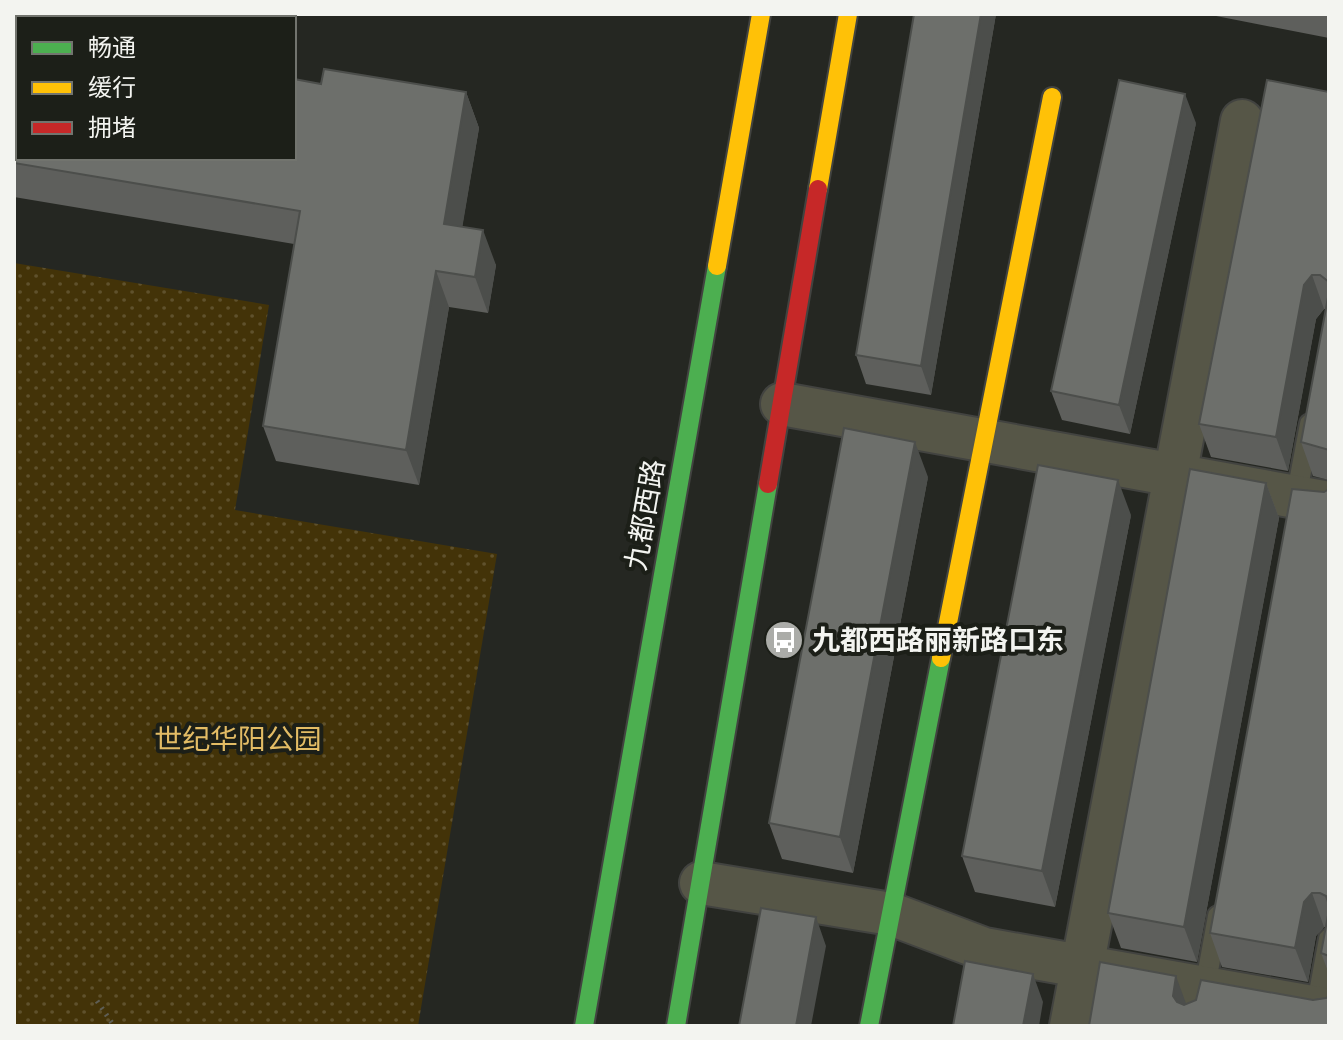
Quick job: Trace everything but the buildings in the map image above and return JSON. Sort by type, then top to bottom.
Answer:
[{"type":"main road","name":"九都西路","points":[[584,1026],[761,14]]},
{"type":"main road","points":[[676,1026],[848,14]]},
{"type":"main road","points":[[869,1026],[1052,97]]},
{"type":"street","points":[[1071,1026],[1242,121]]},
{"type":"street","points":[[782,404],[1175,475],[1305,510]]},
{"type":"street","points":[[701,883],[891,914],[984,949],[1083,965],[1201,1007],[1320,1015]]},
{"type":"lane","points":[[1305,510],[1313,409]]},
{"type":"lane","points":[[1201,1007],[1222,896]]},
{"type":"lane","points":[[1320,1015],[1329,939]]},
{"type":"path","points":[[97,1001],[114,1026]]},
{"type":"green space","name":"世纪华阳公园","points":[[14,263],[269,305],[235,510],[497,554],[418,1026],[14,1026]]},
{"type":"traffic: fast","points":[[584,1026],[717,266]]},
{"type":"traffic: fast","points":[[676,1026],[768,484]]},
{"type":"traffic: fast","points":[[869,1026],[941,658]]},
{"type":"traffic: slow","points":[[717,266],[761,14]]},
{"type":"traffic: slow","points":[[818,189],[848,14]]},
{"type":"traffic: slow","points":[[941,658],[1052,97]]},
{"type":"traffic: jam","points":[[768,484],[818,189]]},
{"type":"place","name":"九都西路丽新路口东","points":[[784,640]]}]
